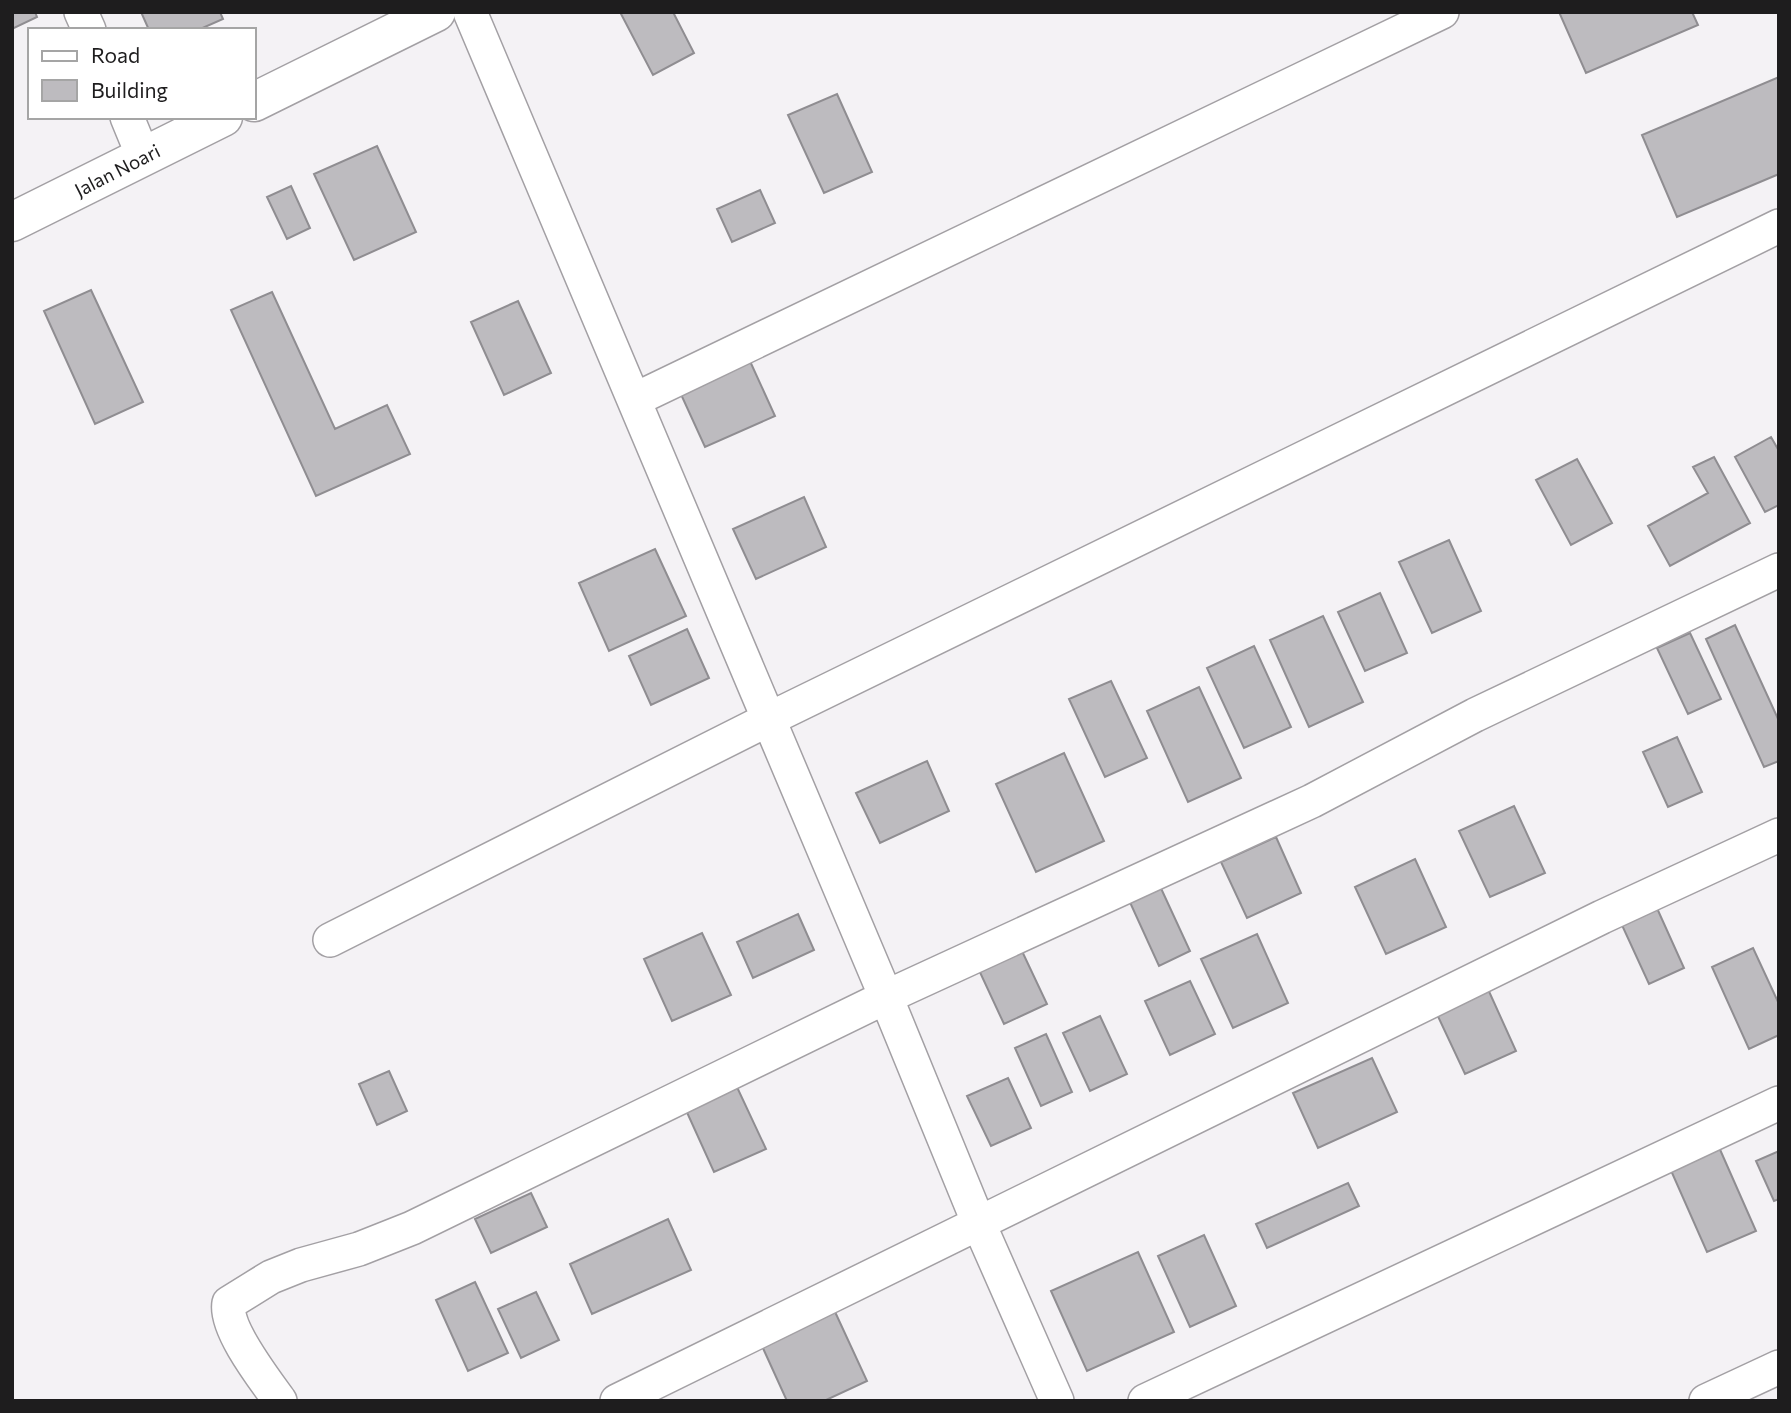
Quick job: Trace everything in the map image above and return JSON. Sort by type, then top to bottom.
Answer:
[{"type":"street","points":[[256,101],[436,12]]},
{"type":"street","points":[[470,12],[979,1224],[1057,1401]]},
{"type":"street","points":[[634,400],[1442,12]]},
{"type":"street","points":[[128,119],[144,156]]},
{"type":"street","name":"Jalan Noari","points":[[12,222],[218,119]]},
{"type":"street","points":[[330,940],[769,719],[1779,226]]},
{"type":"street","points":[[281,1401],[262,1376],[228,1314],[229,1303],[271,1277],[301,1265],[359,1249],[412,1228],[886,998],[1312,801],[1475,715],[1779,570]]},
{"type":"street","points":[[617,1401],[1602,917],[1779,835]]},
{"type":"street","points":[[1144,1401],[1779,1103]]},
{"type":"street","points":[[1706,1401],[1779,1367]]},
{"type":"building","points":[[12,12],[35,12],[37,17],[12,29]]},
{"type":"building","points":[[141,12],[220,12],[223,19],[203,28],[148,28]]},
{"type":"building","points":[[620,12],[673,12],[694,53],[653,75]]},
{"type":"building","points":[[1559,12],[1692,12],[1698,25],[1586,73]]},
{"type":"building","points":[[1779,77],[1779,174],[1677,217],[1642,135]]},
{"type":"building","points":[[837,94],[872,172],[824,193],[788,115]]},
{"type":"building","points":[[377,146],[416,232],[354,260],[314,174]]},
{"type":"building","points":[[291,186],[310,228],[287,239],[267,197]]},
{"type":"building","points":[[760,190],[775,223],[732,242],[717,209]]},
{"type":"building","points":[[91,290],[143,402],[95,424],[44,311]]},
{"type":"building","points":[[272,292],[335,429],[387,405],[410,454],[316,496],[231,310]]},
{"type":"building","points":[[518,301],[551,373],[504,395],[471,322]]},
{"type":"building","points":[[749,359],[775,416],[705,447],[679,390]]},
{"type":"building","points":[[1771,437],[1779,451],[1779,505],[1765,512],[1735,457]]},
{"type":"building","points":[[1714,457],[1750,523],[1670,566],[1648,526],[1708,493],[1693,467]]},
{"type":"building","points":[[1577,459],[1612,523],[1571,545],[1536,480]]},
{"type":"building","points":[[804,497],[826,547],[756,579],[733,529]]},
{"type":"building","points":[[1449,540],[1481,611],[1432,633],[1399,562]]},
{"type":"building","points":[[655,549],[686,616],[609,651],[579,583]]},
{"type":"building","points":[[1380,593],[1407,653],[1365,671],[1338,612]]},
{"type":"building","points":[[1323,616],[1363,702],[1309,727],[1270,640]]},
{"type":"building","points":[[1735,625],[1779,721],[1779,761],[1764,767],[1706,639]]},
{"type":"building","points":[[687,629],[709,678],[651,705],[629,656]]},
{"type":"building","points":[[1690,633],[1721,699],[1688,714],[1657,648]]},
{"type":"building","points":[[1254,646],[1291,727],[1244,748],[1207,668]]},
{"type":"building","points":[[1111,681],[1147,758],[1105,777],[1069,699]]},
{"type":"building","points":[[1199,687],[1241,778],[1188,802],[1147,711]]},
{"type":"building","points":[[1677,737],[1702,792],[1668,807],[1643,752]]},
{"type":"building","points":[[1064,753],[1104,841],[1036,872],[996,784]]},
{"type":"building","points":[[927,761],[949,811],[880,843],[856,793]]},
{"type":"building","points":[[1514,806],[1545,873],[1490,897],[1459,831]]},
{"type":"building","points":[[1276,837],[1301,893],[1247,918],[1221,862]]},
{"type":"building","points":[[1415,859],[1446,927],[1386,954],[1355,887]]},
{"type":"building","points":[[1159,884],[1190,951],[1159,966],[1128,898]]},
{"type":"building","points":[[1656,906],[1684,968],[1649,984],[1621,923]]},
{"type":"building","points":[[798,914],[814,950],[753,978],[737,942]]},
{"type":"building","points":[[702,933],[731,995],[672,1021],[644,959]]},
{"type":"building","points":[[1257,934],[1288,1003],[1233,1028],[1201,959]]},
{"type":"building","points":[[1753,948],[1779,1004],[1779,1035],[1749,1049],[1712,967]]},
{"type":"building","points":[[1021,949],[1047,1004],[1004,1024],[978,968]]},
{"type":"building","points":[[1190,981],[1215,1034],[1170,1055],[1145,1001]]},
{"type":"building","points":[[1487,987],[1516,1051],[1465,1074],[1435,1010]]},
{"type":"building","points":[[1100,1016],[1127,1074],[1090,1091],[1063,1033]]},
{"type":"building","points":[[1046,1034],[1072,1092],[1041,1106],[1015,1048]]},
{"type":"building","points":[[1372,1058],[1397,1112],[1318,1148],[1293,1093]]},
{"type":"building","points":[[389,1071],[407,1111],[377,1125],[359,1084]]},
{"type":"building","points":[[1008,1078],[1031,1128],[991,1146],[967,1096]]},
{"type":"building","points":[[736,1085],[766,1149],[714,1172],[685,1108]]},
{"type":"building","points":[[1718,1145],[1756,1231],[1707,1252],[1669,1166]]},
{"type":"building","points":[[1779,1151],[1779,1199],[1774,1201],[1756,1161]]},
{"type":"building","points":[[1348,1183],[1359,1206],[1267,1248],[1256,1224]]},
{"type":"building","points":[[531,1193],[547,1227],[491,1253],[475,1219]]},
{"type":"building","points":[[668,1219],[691,1270],[592,1314],[570,1264]]},
{"type":"building","points":[[1204,1235],[1236,1306],[1190,1327],[1158,1256]]},
{"type":"building","points":[[1138,1252],[1174,1332],[1087,1371],[1051,1291]]},
{"type":"building","points":[[475,1282],[508,1353],[468,1371],[436,1300]]},
{"type":"building","points":[[536,1292],[559,1340],[521,1358],[498,1309]]},
{"type":"building","points":[[830,1301],[867,1381],[824,1401],[787,1401],[757,1335]]}]
